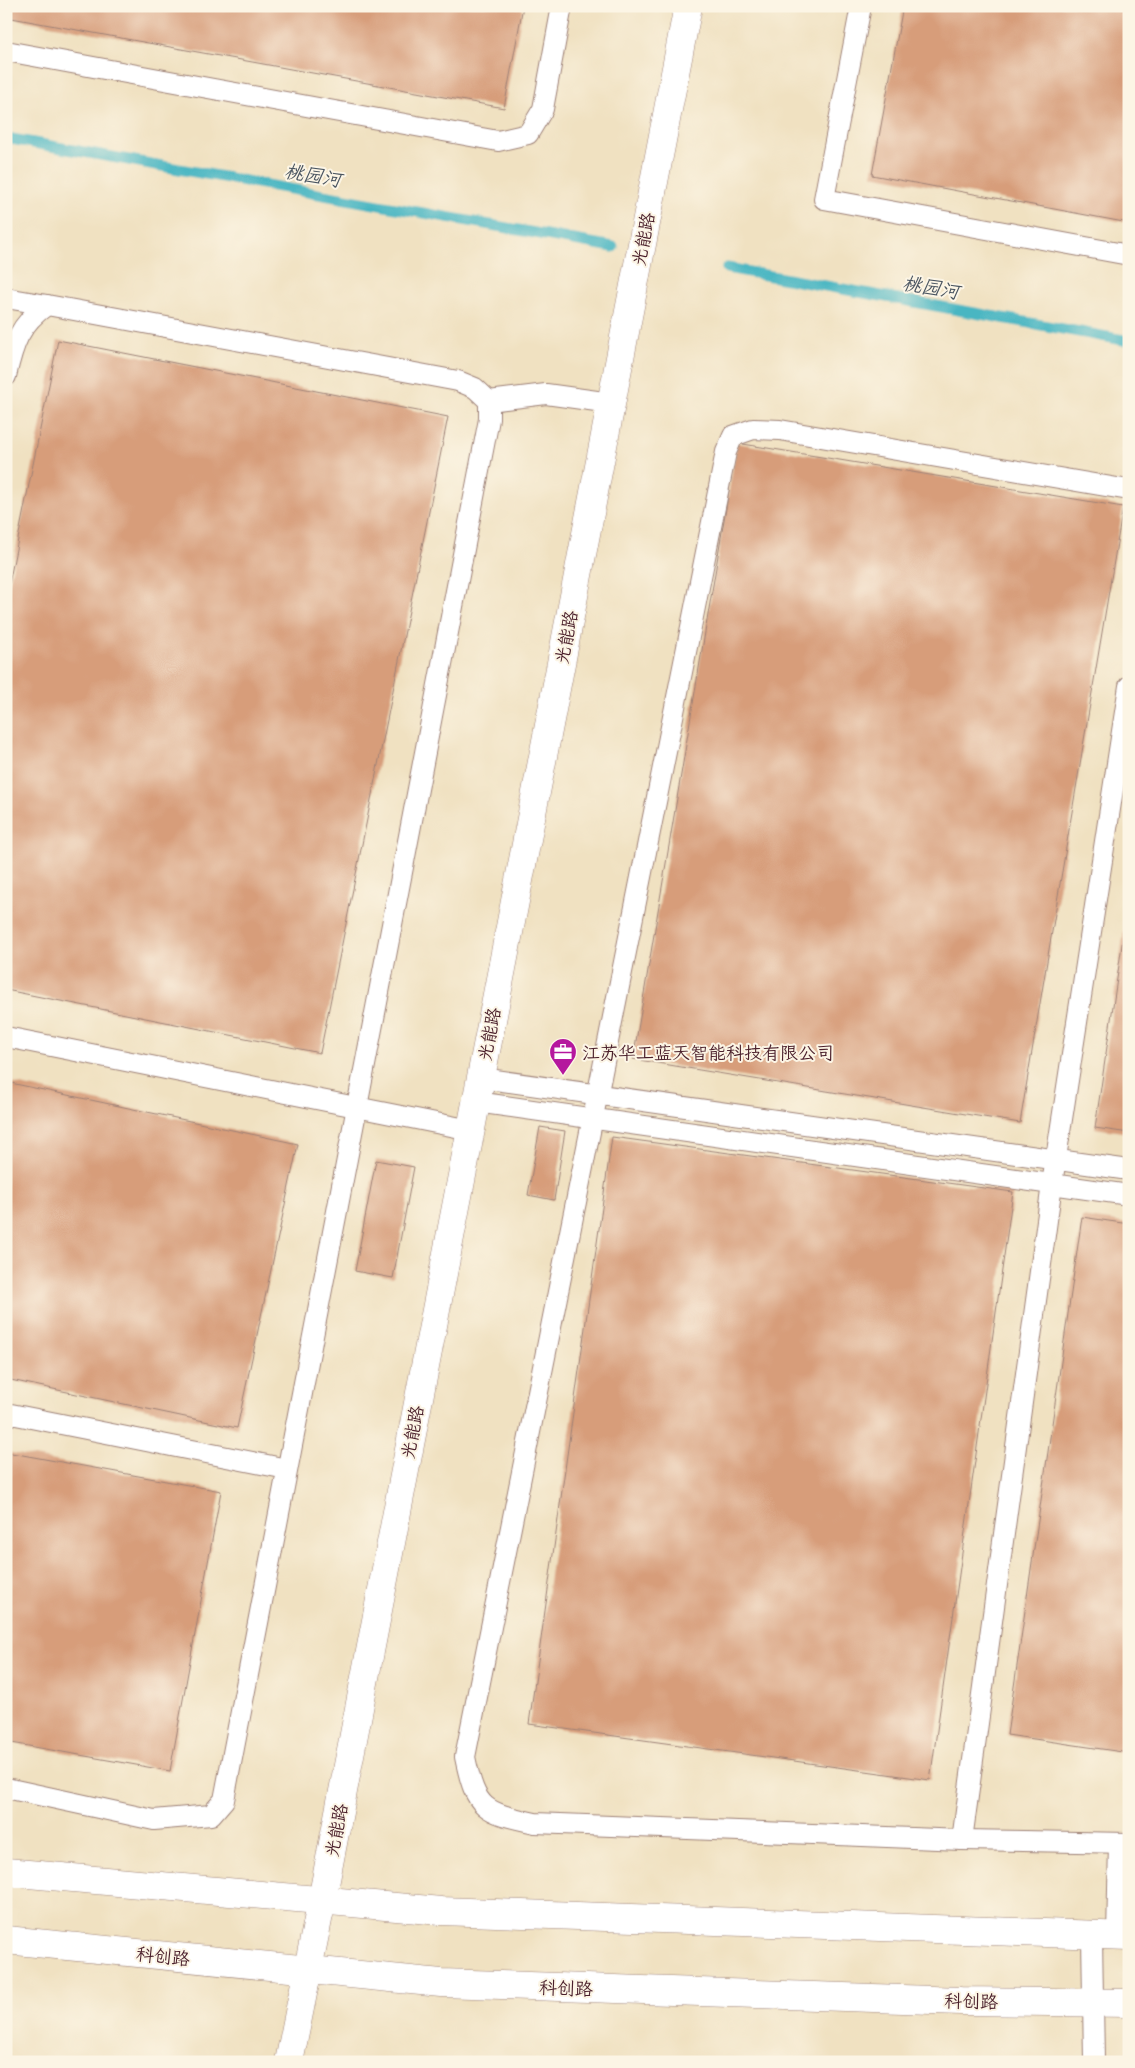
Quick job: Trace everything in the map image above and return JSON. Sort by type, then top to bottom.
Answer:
[{"type":"street","name":"光能路","points":[[288,2062],[322,1900],[688,6]]},
{"type":"street","points":[[6,1872],[441,1911],[1113,1936]]},
{"type":"street","name":"科创路","points":[[6,1940],[441,1983],[961,2001],[1129,2003]]},
{"type":"lane","points":[[6,51],[498,141],[528,134],[543,110],[562,6]]},
{"type":"lane","points":[[860,6],[824,199],[1129,255]]},
{"type":"lane","points":[[6,298],[458,380],[475,388],[489,401],[489,419],[224,1800],[211,1815],[154,1820],[6,1788]]},
{"type":"lane","points":[[6,376],[19,333],[32,316],[47,305]]},
{"type":"lane","points":[[489,401],[546,394],[611,403]]},
{"type":"lane","points":[[1094,2062],[1093,2002],[1113,1936],[1124,1843],[962,1840],[535,1823],[505,1817],[484,1808],[470,1783],[465,1757],[724,462],[733,436],[753,429],[780,430],[1129,490]]},
{"type":"lane","points":[[962,1840],[1052,1184],[1129,686]]},
{"type":"lane","points":[[6,1037],[471,1130]]},
{"type":"lane","points":[[478,1090],[598,1095],[1129,1170]]},
{"type":"lane","points":[[478,1090],[593,1119],[1129,1195]]},
{"type":"lane","points":[[6,1413],[287,1469]]},
{"type":"building","points":[[6,6],[523,6],[504,108],[6,17]]},
{"type":"building","points":[[903,6],[1129,6],[1129,223],[872,175]]},
{"type":"building","points":[[58,340],[448,417],[320,1053],[6,990],[6,599]]},
{"type":"building","points":[[737,443],[1123,507],[1020,1123],[633,1059]]},
{"type":"building","points":[[1129,904],[1129,1133],[1095,1128]]},
{"type":"building","points":[[6,1082],[298,1144],[237,1428],[6,1379]]},
{"type":"building","points":[[540,1127],[565,1131],[554,1200],[528,1195]]},
{"type":"building","points":[[612,1137],[1013,1192],[930,1780],[529,1724]]},
{"type":"building","points":[[376,1160],[414,1167],[393,1278],[355,1271]]},
{"type":"building","points":[[1082,1217],[1129,1224],[1129,1753],[1007,1735]]},
{"type":"building","points":[[6,1452],[221,1491],[170,1771],[6,1742]]},
{"type":"waterway","name":"桃园河","points":[[6,138],[613,247]]},
{"type":"waterway","name":"桃园河","points":[[727,268],[1129,341]]},
{"type":"place","name":"江苏华工蓝天智能科技有限公司","points":[[563,1076]]}]
